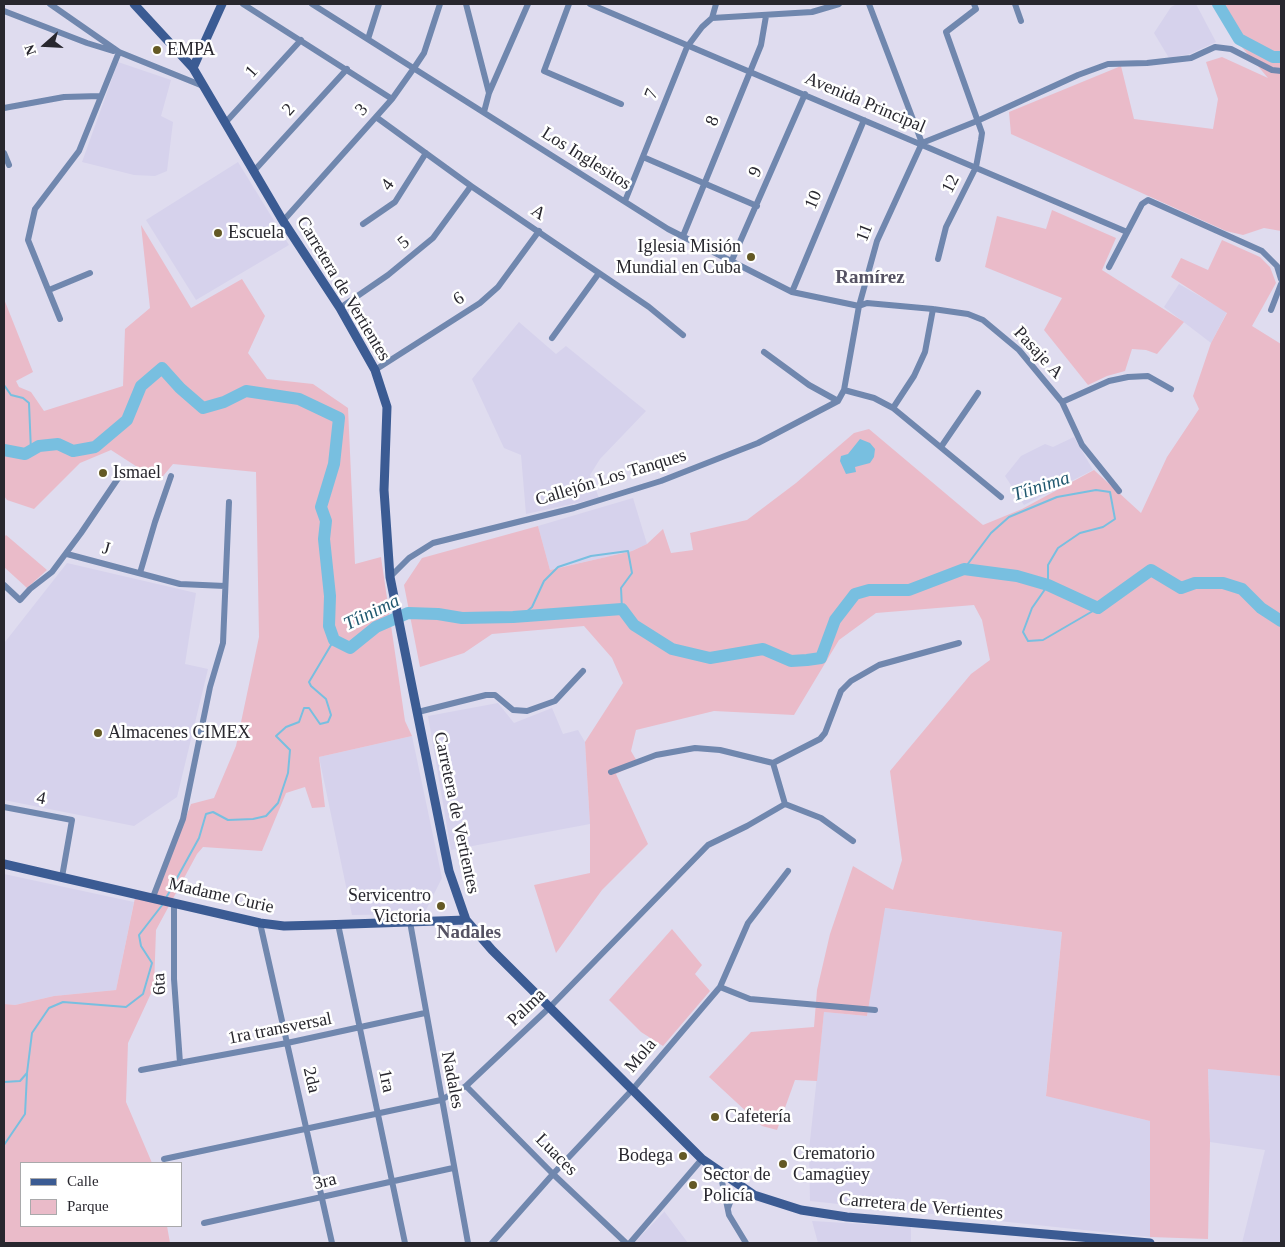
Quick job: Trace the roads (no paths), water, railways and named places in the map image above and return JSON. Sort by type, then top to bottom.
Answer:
[{"type":"main road","name":"Carretera de Vertientes","points":[[134,4],[193,68],[253,172],[340,308],[375,370],[386,407],[384,490],[390,577],[394,603],[418,712],[449,871],[466,920],[492,950],[702,1159],[750,1193],[801,1210],[847,1217],[1148,1243]]},
{"type":"main road","points":[[193,68],[222,4]]},
{"type":"main road","name":"Madame Curie","points":[[4,864],[260,923],[284,926],[466,920]]},
{"type":"street","points":[[50,4],[119,52]]},
{"type":"street","points":[[243,4],[392,99]]},
{"type":"street","name":"Los Inglesitos","points":[[312,4],[683,236],[792,292],[859,306]]},
{"type":"street","points":[[368,39],[380,4]]},
{"type":"street","name":"3","points":[[283,221],[392,99],[424,53],[440,4]]},
{"type":"street","points":[[466,4],[489,93]]},
{"type":"street","points":[[484,112],[489,93],[528,4]]},
{"type":"street","points":[[569,4],[544,71],[621,104]]},
{"type":"street","name":"Avenida Principal","points":[[590,4],[604,6],[687,47],[806,94],[1127,232]]},
{"type":"street","name":"7","points":[[625,201],[687,47],[702,27],[712,18],[716,4]]},
{"type":"street","points":[[712,18],[812,12],[839,4]]},
{"type":"street","points":[[869,4],[922,143],[977,121],[1078,75],[1108,64],[1147,63],[1191,58],[1215,47],[1232,49],[1272,70],[1281,72]]},
{"type":"street","name":"12","points":[[938,259],[946,227],[976,168],[982,140],[946,32],[976,9],[974,4]]},
{"type":"street","points":[[1015,4],[1021,20]]},
{"type":"street","points":[[4,11],[87,43],[119,52],[203,86]]},
{"type":"street","name":"8","points":[[683,236],[761,45],[766,16]]},
{"type":"street","name":"1","points":[[225,123],[301,40]]},
{"type":"street","points":[[60,320],[28,240],[35,209],[79,150],[119,52]]},
{"type":"street","name":"2","points":[[253,172],[347,69]]},
{"type":"street","name":"9","points":[[732,260],[806,94]]},
{"type":"street","points":[[4,108],[64,97],[100,96]]},
{"type":"street","name":"A","points":[[376,117],[471,186],[649,307],[683,334]]},
{"type":"street","name":"10","points":[[792,292],[864,120]]},
{"type":"street","name":"11","points":[[839,399],[844,390],[859,306],[877,240],[922,143]]},
{"type":"street","points":[[4,153],[9,165]]},
{"type":"street","name":"4","points":[[363,224],[395,202],[426,154]]},
{"type":"street","points":[[642,157],[757,206]]},
{"type":"street","name":"5","points":[[340,308],[388,275],[433,238],[471,186]]},
{"type":"street","points":[[1110,267],[1142,204],[1148,200],[1262,251],[1276,266],[1281,279]]},
{"type":"street","name":"6","points":[[375,370],[480,303],[498,286],[539,231]]},
{"type":"street","points":[[552,338],[599,273]]},
{"type":"street","points":[[48,290],[90,274]]},
{"type":"street","points":[[1271,310],[1281,284]]},
{"type":"street","name":"Pasaje A","points":[[859,306],[867,303],[933,308],[968,314],[983,320],[1019,350],[1062,402],[1082,445],[1119,492]]},
{"type":"street","points":[[893,408],[914,376],[925,352],[933,308]]},
{"type":"street","points":[[764,352],[808,385],[839,399]]},
{"type":"street","points":[[1062,402],[1109,382],[1128,377],[1148,376],[1171,389]]},
{"type":"street","points":[[844,390],[874,398],[893,408],[1001,497]]},
{"type":"street","points":[[941,446],[978,393]]},
{"type":"street","name":"Callejón Los Tanques","points":[[390,577],[409,558],[433,543],[574,508],[661,481],[758,443],[839,399]]},
{"type":"street","points":[[4,585],[20,600],[30,589],[52,572],[67,554],[121,474]]},
{"type":"street","points":[[140,573],[171,476]]},
{"type":"street","points":[[164,900],[210,687],[223,643],[229,502]]},
{"type":"street","name":"J","points":[[67,554],[180,584],[226,586]]},
{"type":"street","points":[[611,772],[656,755],[695,748],[720,750],[773,763],[820,739],[825,733],[841,691],[851,680],[879,665],[959,643]]},
{"type":"street","points":[[418,712],[486,695],[495,695],[513,710],[527,711],[555,701],[583,671]]},
{"type":"street","points":[[773,763],[785,804],[821,818],[853,841]]},
{"type":"street","name":"Palma","points":[[164,1159],[378,1115],[441,1100],[466,1086],[550,1007],[708,845],[747,826],[785,804]]},
{"type":"street","name":"4","points":[[4,807],[72,820],[62,877]]},
{"type":"street","name":"Mola","points":[[492,1243],[553,1174],[633,1089],[720,987],[748,924],[788,871]]},
{"type":"street","name":"6ta","points":[[164,900],[174,979],[180,1063]]},
{"type":"street","name":"Nadales","points":[[410,922],[468,1243]]},
{"type":"street","name":"2da","points":[[260,923],[332,1243]]},
{"type":"street","name":"1ra","points":[[338,924],[405,1243]]},
{"type":"street","points":[[720,987],[750,1000],[875,1010]]},
{"type":"street","name":"1ra transversal","points":[[141,1070],[288,1043],[425,1013]]},
{"type":"street","name":"Luaces","points":[[466,1086],[553,1174],[628,1243]]},
{"type":"street","points":[[628,1243],[702,1159]]},
{"type":"street","name":"3ra","points":[[204,1223],[321,1199],[392,1180],[453,1168]]},
{"type":"street","points":[[720,1172],[728,1209],[746,1243]]},
{"type":"street","points":[[728,1209],[731,1200],[750,1193]]},
{"type":"water","points":[[860,439],[870,443],[875,449],[874,457],[870,463],[855,467],[856,472],[846,474],[840,461],[841,456],[848,454]]},
{"type":"waterway","points":[[1218,4],[1239,39],[1273,57],[1281,57]]},
{"type":"waterway","name":"Tíinima","points":[[4,450],[25,454],[39,446],[58,444],[73,451],[95,447],[127,420],[141,386],[162,368],[180,388],[203,408],[224,402],[246,391],[299,399],[339,418],[334,464],[321,507],[326,521],[324,539],[330,596],[329,626],[334,640],[350,648],[376,627],[408,613],[438,614],[462,618],[513,617],[622,609],[634,625],[672,649],[710,658],[763,649],[791,661],[807,660],[821,658],[835,620],[855,594],[869,590],[909,590],[964,569],[1017,576],[1048,585],[1098,608],[1151,570],[1181,588],[1195,583],[1223,583],[1242,589],[1261,608],[1281,621]]},
{"type":"waterway","points":[[4,385],[11,395],[23,398],[29,403],[31,451]]},
{"type":"waterway","name":"Tíinima","points":[[964,569],[991,533],[1009,517],[1057,497],[1096,490],[1110,492],[1115,519],[1103,527],[1080,533],[1058,548],[1048,565],[1048,585],[1032,608],[1023,632],[1028,641],[1043,640],[1098,608]]},
{"type":"waterway","points":[[523,615],[532,607],[544,581],[558,567],[591,556],[628,551],[632,573],[621,588],[622,609]]},
{"type":"waterway","points":[[166,898],[199,838],[206,814],[213,812],[228,820],[253,819],[266,816],[278,803],[288,773],[290,750],[276,736],[286,727],[299,722],[304,708],[309,708],[320,724],[328,722],[331,715],[326,699],[309,682],[334,640]]},
{"type":"waterway","points":[[4,1082],[20,1081],[27,1073],[32,1033],[49,1008],[63,1002],[126,1007],[143,994],[152,963],[141,946],[139,935],[163,904]]},
{"type":"waterway","points":[[4,1145],[25,1114],[27,1074]]},
{"type":"place","name":"EMPA","points":[[157,50]]},
{"type":"place","name":"Escuela","points":[[218,233]]},
{"type":"place","name":"Iglesia Misión Mundial en Cuba","points":[[751,257]]},
{"type":"place","name":"Ismael","points":[[103,473]]},
{"type":"place","name":"Almacenes CIMEX","points":[[98,733]]},
{"type":"place","name":"Servicentro Victoria","points":[[441,906]]},
{"type":"place","name":"Cafetería","points":[[715,1117]]},
{"type":"place","name":"Bodega","points":[[683,1156]]},
{"type":"place","name":"Crematorio Camagüey","points":[[783,1164]]},
{"type":"place","name":"Sector de Policía","points":[[693,1185]]},
{"type":"district","name":"Ramírez","points":[[870,278]]},
{"type":"district","name":"Nadales","points":[[469,933]]}]
